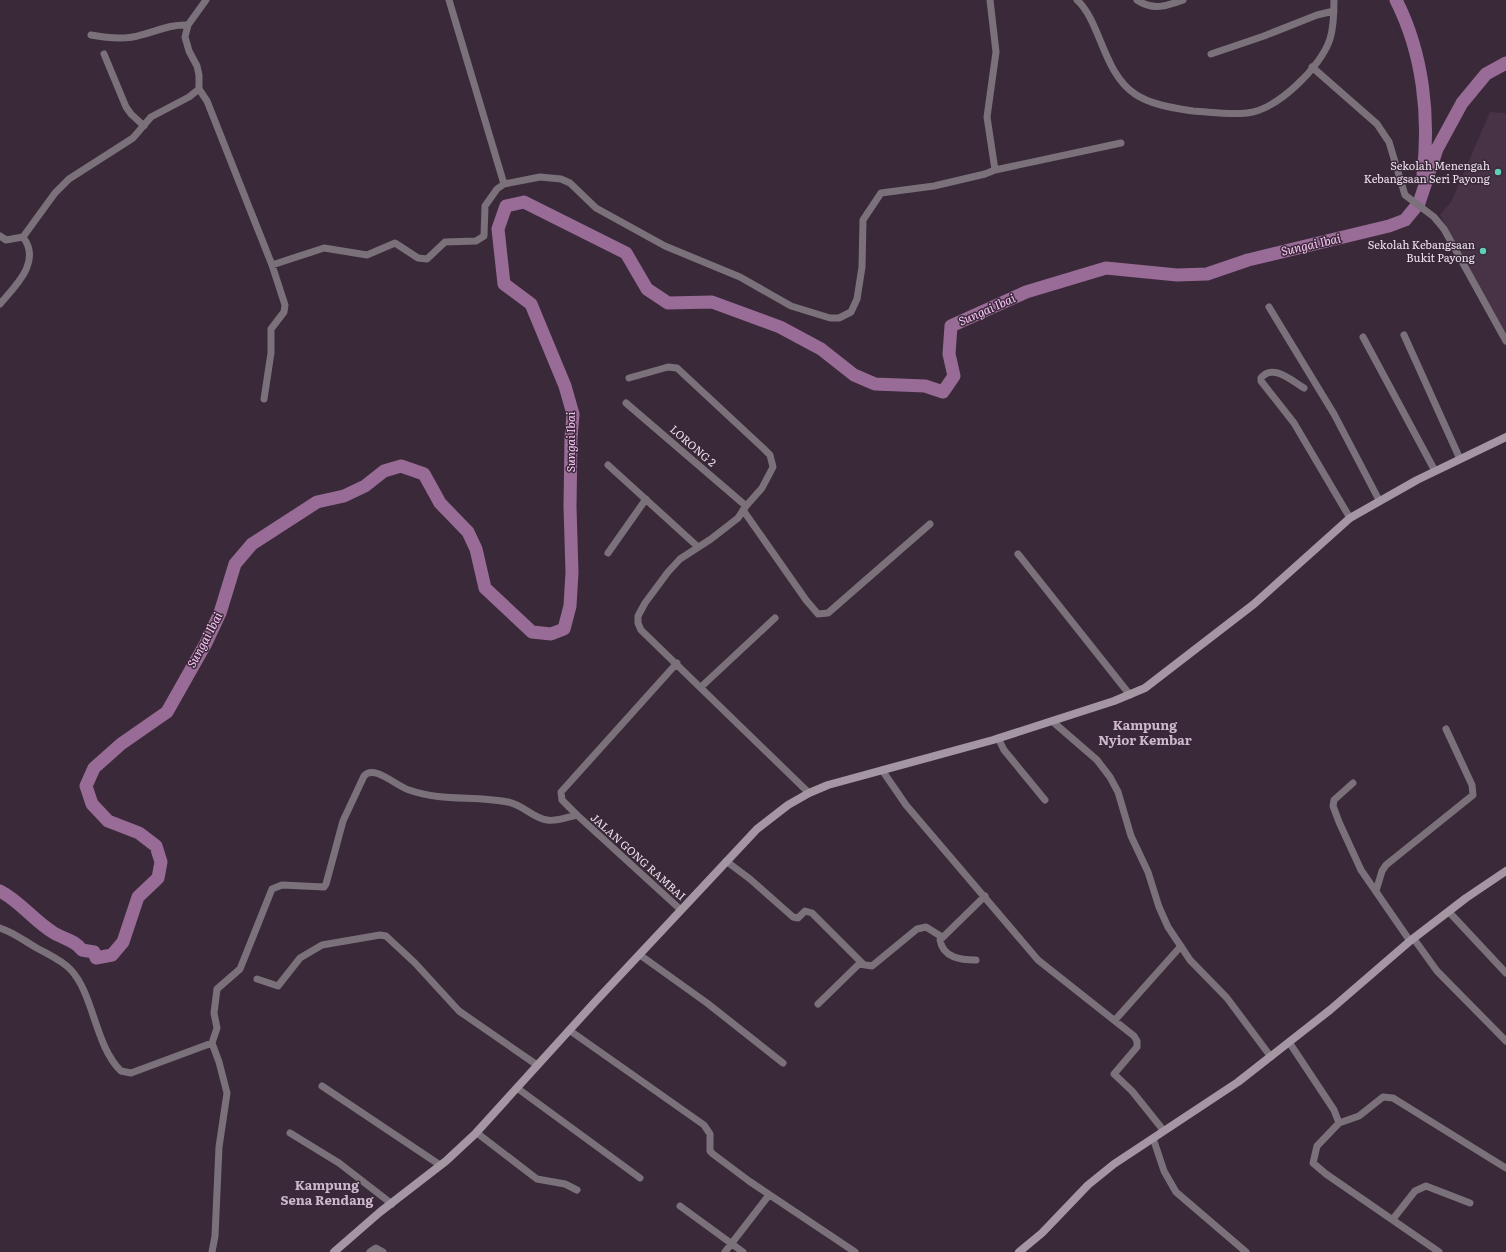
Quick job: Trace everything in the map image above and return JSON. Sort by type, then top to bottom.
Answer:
[{"type":"main road","points":[[334,1252],[477,1133],[569,1030],[726,861],[770,818],[809,793],[828,784],[998,738],[1130,695],[1153,683],[1254,604],[1350,518],[1379,500],[1435,471],[1506,438]]},
{"type":"main road","points":[[1019,1252],[1042,1232],[1100,1174],[1128,1154],[1227,1090],[1330,1010],[1412,940],[1506,871]]},
{"type":"street","points":[[206,0],[188,25],[184,37],[197,66],[199,75],[199,89],[206,101],[272,264],[285,309],[271,329],[271,353],[264,399]]},
{"type":"street","points":[[449,0],[504,184]]},
{"type":"street","points":[[990,0],[996,52],[987,117],[995,170]]},
{"type":"street","points":[[1077,0],[1088,15],[1107,57],[1126,86],[1135,94],[1159,104],[1178,109],[1215,113],[1248,113],[1269,105],[1290,92],[1312,68],[1330,39],[1334,0]]},
{"type":"street","points":[[1137,0],[1149,6],[1159,7],[1183,0]]},
{"type":"street","points":[[1211,54],[1264,36],[1317,14],[1334,11]]},
{"type":"street","points":[[91,36],[107,38],[140,36],[177,24],[188,25]]},
{"type":"street","points":[[104,54],[126,107],[144,126]]},
{"type":"street","points":[[1312,68],[1377,124],[1386,134],[1403,191],[1408,198],[1439,223],[1450,238],[1506,341]]},
{"type":"street","points":[[0,236],[6,240],[23,237],[63,184],[133,138],[151,117],[189,97],[199,89]]},
{"type":"street","points":[[272,264],[324,248],[367,255],[395,243],[418,258],[427,259],[446,242],[481,240],[485,232],[483,218],[485,206],[492,194],[504,184],[540,177],[561,179],[570,183],[596,208],[665,246],[740,277],[791,306],[830,318],[842,317],[851,312],[857,299],[862,267],[864,217],[878,196],[883,192],[934,186],[985,174],[995,170],[1121,143]]},
{"type":"street","points":[[0,304],[19,282],[28,267],[27,244],[23,237]]},
{"type":"street","points":[[1268,307],[1334,414],[1379,500]]},
{"type":"street","points":[[1404,334],[1460,459]]},
{"type":"street","points":[[1363,337],[1435,471]]},
{"type":"street","points":[[629,378],[670,366],[677,368],[770,455],[773,467],[762,488],[744,508],[738,518],[712,539],[697,546],[680,559],[668,572],[645,603],[638,616],[638,623],[641,630],[677,663],[809,793]]},
{"type":"street","points":[[1304,388],[1279,373],[1269,373],[1261,378],[1261,381],[1302,436],[1350,518]]},
{"type":"street","name":"LORONG 2","points":[[626,403],[744,508],[806,600],[818,614],[822,615],[828,613],[930,524]]},
{"type":"street","points":[[608,466],[697,546]]},
{"type":"street","points":[[608,553],[646,500]]},
{"type":"street","points":[[1018,554],[1130,695]]},
{"type":"street","points":[[701,687],[775,618]]},
{"type":"street","points":[[577,815],[562,800],[561,792],[677,663]]},
{"type":"street","points":[[1052,721],[1097,760],[1113,782],[1131,836],[1148,872],[1159,907],[1168,927],[1205,977],[1227,998],[1271,1057]]},
{"type":"street","points":[[1376,891],[1382,871],[1386,865],[1473,795],[1472,785],[1446,729]]},
{"type":"street","points":[[998,738],[1004,750],[1045,800]]},
{"type":"street","points":[[882,770],[906,805],[1038,960],[1134,1036],[1138,1044],[1134,1051],[1114,1074],[1132,1091],[1164,1131]]},
{"type":"street","name":"JALAN GONG RAMBAI","points":[[212,1043],[217,1028],[214,1013],[217,989],[240,968],[272,889],[282,885],[324,887],[343,821],[366,773],[375,771],[402,788],[432,796],[516,804],[546,820],[577,815],[681,910]]},
{"type":"street","points":[[1353,783],[1337,796],[1334,806],[1338,822],[1370,885],[1437,971],[1506,1040]]},
{"type":"street","points":[[726,861],[750,879],[793,917],[798,918],[805,912],[812,913],[863,964]]},
{"type":"street","points":[[976,960],[963,960],[949,955],[940,945],[940,940],[985,896]]},
{"type":"street","points":[[1449,912],[1506,973]]},
{"type":"street","points":[[818,1004],[859,964],[872,966],[921,926],[926,927],[942,937]]},
{"type":"street","points":[[0,928],[15,934],[62,962],[71,970],[82,989],[104,1045],[121,1071],[130,1073],[212,1043],[219,1062],[227,1093],[221,1128],[215,1236],[212,1252]]},
{"type":"street","points":[[257,979],[278,986],[300,958],[322,945],[380,935],[386,936],[415,963],[459,1011],[537,1065]]},
{"type":"street","points":[[1115,1020],[1181,946]]},
{"type":"street","points":[[640,954],[707,1002],[783,1063]]},
{"type":"street","points":[[569,1030],[704,1125],[710,1134],[710,1151],[768,1195],[855,1252]]},
{"type":"street","points":[[1290,1042],[1334,1110],[1339,1123]]},
{"type":"street","points":[[322,1086],[440,1165]]},
{"type":"street","points":[[517,1088],[640,1178]]},
{"type":"street","points":[[1439,1252],[1326,1174],[1313,1163],[1317,1146],[1339,1123],[1359,1116],[1383,1097],[1393,1098],[1506,1168]]},
{"type":"street","points":[[290,1133],[339,1163],[392,1204]]},
{"type":"street","points":[[477,1133],[537,1179],[565,1184],[577,1190]]},
{"type":"street","points":[[1153,1138],[1164,1171],[1176,1192],[1246,1252]]},
{"type":"street","points":[[1393,1219],[1415,1191],[1426,1186],[1470,1203]]},
{"type":"street","points":[[724,1252],[768,1195]]},
{"type":"street","points":[[680,1206],[743,1252]]},
{"type":"street","points":[[370,1252],[376,1248],[382,1252]]},
{"type":"shaded area","name":"Sekolah Kebangsaan Bukit Payong","points":[[1490,112],[1506,113],[1506,337],[1440,215],[1451,202]]},
{"type":"waterway","points":[[1396,0],[1413,41],[1422,85],[1426,130],[1423,175]]},
{"type":"waterway","name":"Sungai Ibai","points":[[0,891],[14,900],[54,933],[73,942],[82,950],[94,952],[96,958],[112,955],[123,942],[138,897],[158,878],[161,862],[156,846],[139,833],[108,821],[92,804],[86,786],[94,768],[121,744],[167,712],[206,643],[220,613],[235,564],[252,544],[317,502],[344,496],[365,486],[384,471],[401,466],[424,474],[440,503],[468,532],[476,549],[485,588],[532,632],[551,634],[564,629],[570,606],[572,572],[570,507],[571,438],[573,414],[565,386],[531,304],[504,284],[498,229],[506,206],[524,202],[626,253],[647,289],[668,303],[712,302],[780,327],[821,349],[854,375],[875,384],[925,386],[943,392],[954,376],[949,354],[951,326],[1026,292],[1106,268],[1177,275],[1207,274],[1248,260],[1389,226],[1405,220],[1419,203],[1437,149],[1462,103],[1486,74],[1506,63]]},
{"type":"place","name":"Sekolah Menengah Kebangsaan Seri Payong","points":[[1498,172]]},
{"type":"place","name":"Sekolah Kebangsaan Bukit Payong","points":[[1483,251]]},
{"type":"district","name":"Kampung Nyior Kembar","points":[[1145,732]]},
{"type":"district","name":"Kampung Sena Rendang","points":[[327,1192]]}]
